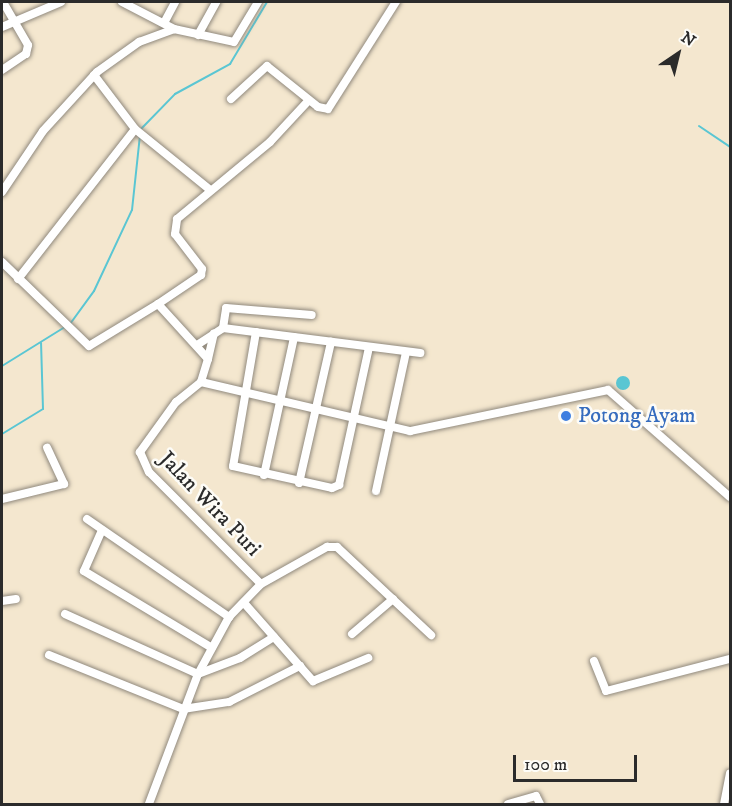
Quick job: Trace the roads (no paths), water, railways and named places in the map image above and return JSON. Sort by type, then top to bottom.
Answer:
[{"type":"street","points":[[2,70],[28,50],[18,18],[3,2]]},
{"type":"street","points":[[2,27],[18,18],[61,2]]},
{"type":"street","points":[[126,2],[174,29],[234,42],[258,2]]},
{"type":"street","points":[[164,23],[175,2]]},
{"type":"street","points":[[198,35],[216,2]]},
{"type":"street","points":[[231,99],[267,66],[309,100],[328,109],[396,2]]},
{"type":"street","points":[[2,192],[43,131],[94,75],[139,42],[174,29]]},
{"type":"street","points":[[94,75],[139,132],[209,189]]},
{"type":"street","points":[[2,262],[75,336],[93,347],[201,275],[175,234],[177,219],[209,189],[270,142],[309,100]]},
{"type":"street","points":[[18,279],[139,132]]},
{"type":"street","points":[[158,304],[208,359]]},
{"type":"street","points":[[223,328],[226,308],[312,315]]},
{"type":"street","points":[[197,345],[223,328],[420,353]]},
{"type":"street","points":[[256,332],[242,394],[233,466],[299,483],[339,485],[369,347]]},
{"type":"street","name":"Jalan Wira Puri","points":[[149,804],[198,674],[229,617],[245,604],[261,584],[143,462],[142,444],[201,382],[214,334]]},
{"type":"street","points":[[264,475],[294,337]]},
{"type":"street","points":[[299,483],[331,342]]},
{"type":"street","points":[[376,491],[406,352]]},
{"type":"street","points":[[201,382],[242,394],[410,431],[608,390],[730,497]]},
{"type":"street","points":[[2,499],[64,484],[47,448]]},
{"type":"street","points":[[87,519],[229,617]]},
{"type":"street","points":[[102,530],[84,571],[212,648]]},
{"type":"street","points":[[261,584],[331,545],[431,634]]},
{"type":"street","points":[[2,601],[16,599]]},
{"type":"street","points":[[352,634],[393,599]]},
{"type":"street","points":[[245,604],[313,681],[323,680],[368,658]]},
{"type":"street","points":[[65,614],[198,674],[240,658],[274,637]]},
{"type":"street","points":[[50,655],[183,709],[229,702],[300,666]]},
{"type":"street","points":[[594,662],[606,691],[730,659]]},
{"type":"street","points":[[724,804],[729,791],[730,774]]},
{"type":"street","points":[[507,804],[536,796],[540,804]]},
{"type":"water","points":[[623,376],[628,378],[630,383],[628,388],[623,390],[618,388],[616,383],[618,378]]},
{"type":"waterway","points":[[141,129],[175,94],[230,64],[267,2]]},
{"type":"waterway","points":[[699,126],[730,147]]},
{"type":"waterway","points":[[70,324],[94,291],[132,210],[140,135]]},
{"type":"waterway","points":[[2,366],[65,327]]},
{"type":"waterway","points":[[2,434],[43,409],[41,343]]},
{"type":"place","name":"Potong Ayam","points":[[566,416]]}]
